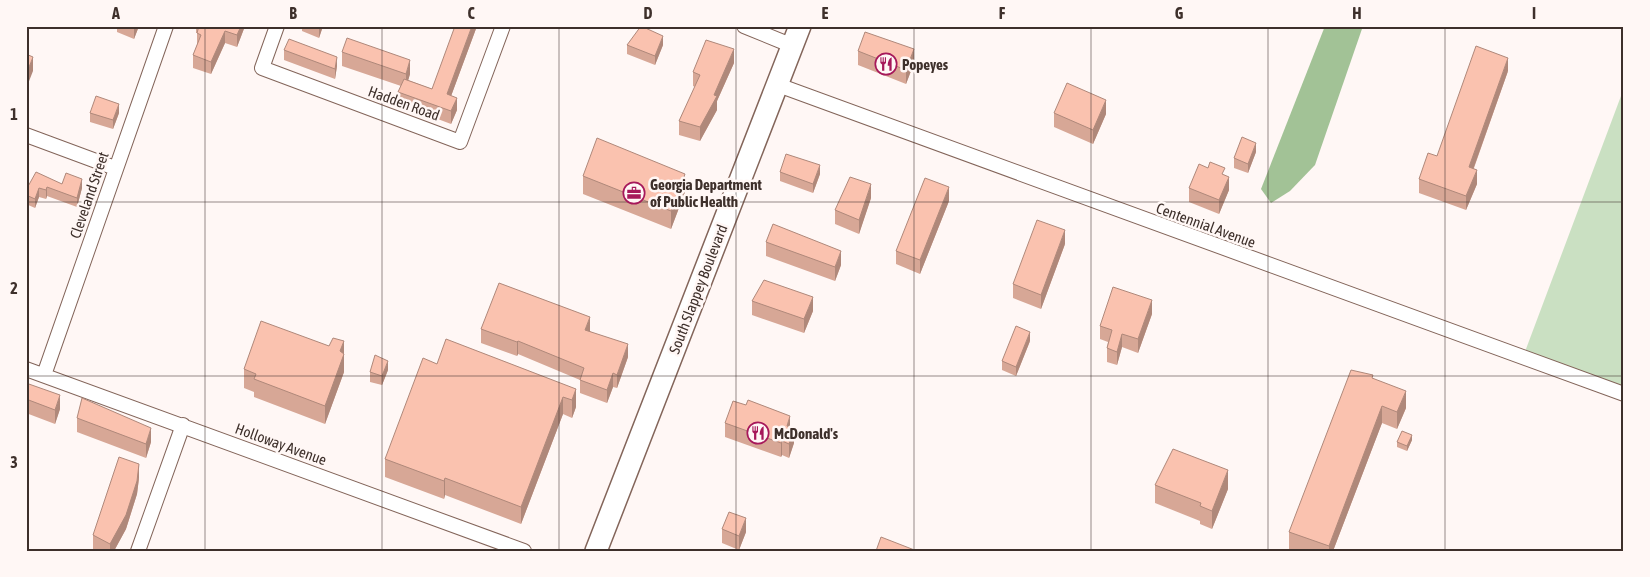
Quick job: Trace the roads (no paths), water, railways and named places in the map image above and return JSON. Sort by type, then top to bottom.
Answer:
[{"type":"main road","name":"South Slappey Boulevard","points":[[596,551],[797,36]]},
{"type":"street","name":"Cleveland Street","points":[[44,374],[166,26]]},
{"type":"street","name":"Hadden Road","points":[[277,26],[262,68],[460,142],[503,26]]},
{"type":"street","points":[[744,26],[797,36]]},
{"type":"street","name":"Centennial Avenue","points":[[778,85],[1624,394]]},
{"type":"street","points":[[26,135],[116,168]]},
{"type":"street","name":"Holloway Avenue","points":[[26,369],[524,551]]},
{"type":"street","points":[[138,551],[183,425]]},
{"type":"place","name":"Popeyes","points":[[886,64]]},
{"type":"place","name":"Georgia Department of Public Health","points":[[634,193]]},
{"type":"place","name":"McDonald's","points":[[758,433]]}]
